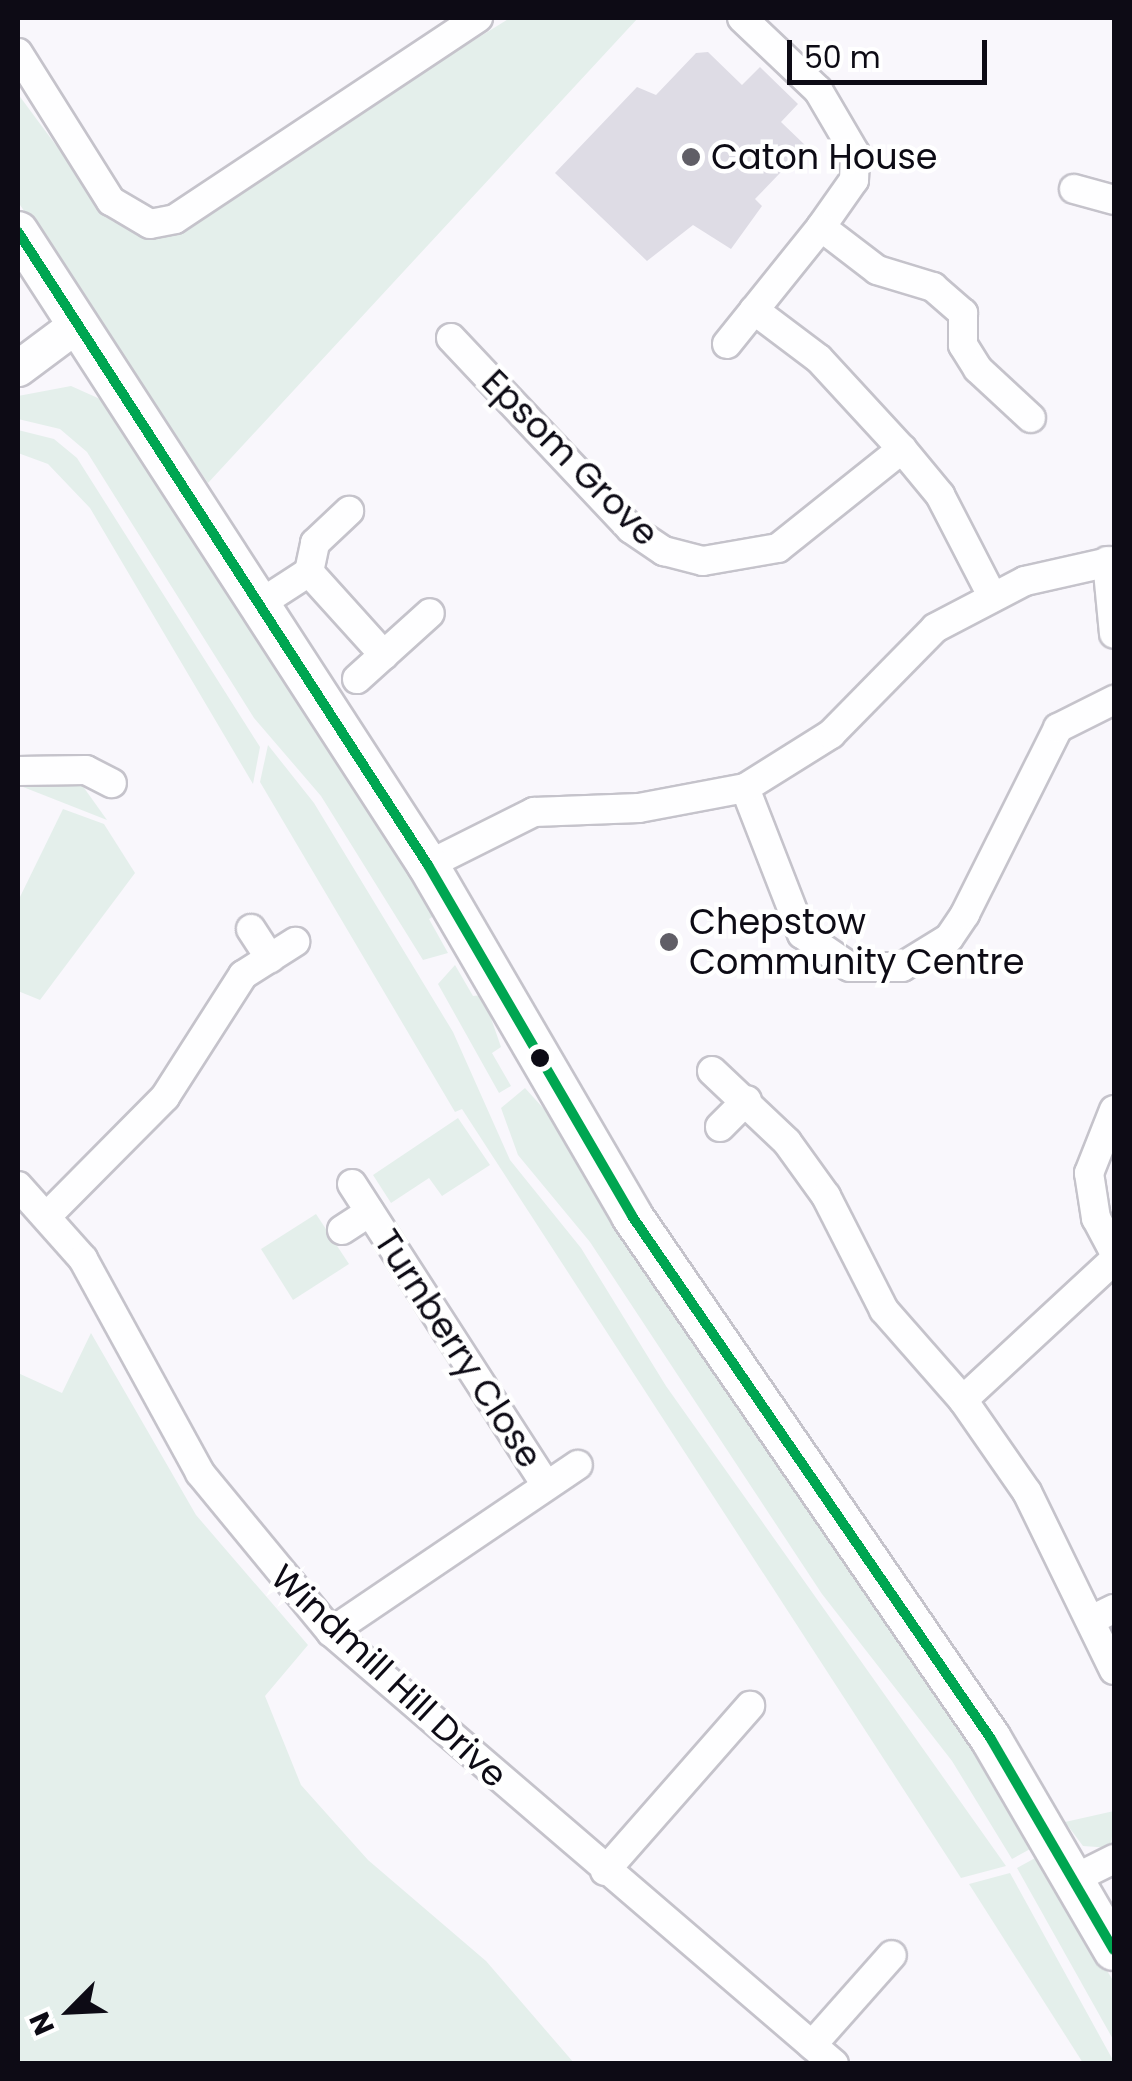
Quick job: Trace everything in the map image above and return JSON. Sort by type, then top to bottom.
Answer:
[{"type":"main road","points":[[18,232],[428,865],[632,1216],[991,1738],[1114,1950]]},
{"type":"street","points":[[18,54],[111,201],[150,224],[175,219],[478,18]]},
{"type":"street","points":[[727,344],[854,180],[855,153],[818,90],[742,18]]},
{"type":"street","points":[[1074,189],[1114,200]]},
{"type":"street","points":[[821,227],[877,270],[933,287],[962,313],[963,345],[978,370],[1032,420]]},
{"type":"street","points":[[754,310],[819,359],[902,449],[940,495],[991,594]]},
{"type":"street","points":[[18,368],[77,324]]},
{"type":"street","name":"Epsom Grove","points":[[451,338],[631,529],[664,551],[703,561],[778,548],[902,449]]},
{"type":"street","points":[[261,603],[310,572],[315,543],[349,511]]},
{"type":"street","points":[[428,865],[534,812],[639,808],[744,788],[831,734],[935,628],[991,594],[1111,561],[1114,634]]},
{"type":"street","points":[[310,572],[384,655]]},
{"type":"street","points":[[357,679],[430,613]]},
{"type":"street","points":[[744,788],[802,934],[850,967],[902,967],[938,947],[965,914],[1058,728],[1114,700]]},
{"type":"street","points":[[18,770],[86,770],[112,783]]},
{"type":"street","points":[[251,929],[270,958]]},
{"type":"street","points":[[48,1215],[128,1140],[243,975],[294,942]]},
{"type":"street","points":[[712,1071],[747,1100],[826,1196],[884,1310],[962,1400],[1026,1492],[1103,1615],[1114,1670]]},
{"type":"street","points":[[720,1127],[747,1100]]},
{"type":"street","points":[[1114,1110],[1089,1172],[1096,1218],[1114,1252]]},
{"type":"street","name":"Turnberry Close","points":[[352,1184],[546,1485]]},
{"type":"street","name":"Windmill Hill Drive","points":[[18,1186],[48,1215],[82,1259],[200,1473],[331,1632],[834,2064]]},
{"type":"street","name":"Turnberry Close","points":[[342,1230],[370,1212]]},
{"type":"street","points":[[962,1400],[1114,1260]]},
{"type":"street","name":"Turnberry Close","points":[[331,1632],[578,1465]]},
{"type":"street","points":[[605,1871],[750,1706]]},
{"type":"street","points":[[1072,1880],[1114,1860]]},
{"type":"street","points":[[812,2044],[892,1955]]},
{"type":"shaded area","points":[[510,18],[638,18],[208,483],[18,202],[18,94],[112,221],[158,236]]},
{"type":"shaded area","points":[[71,386],[109,403],[439,913],[429,919],[448,953],[423,960],[321,796],[254,718],[87,452],[60,429],[18,419],[18,396]]},
{"type":"shaded area","points":[[18,430],[54,439],[77,458],[260,747],[253,784],[90,508],[48,464],[18,453]]},
{"type":"shaded area","points":[[268,745],[314,803],[453,1032],[510,1160],[581,1248],[666,1386],[1006,1866],[961,1878],[462,1109],[455,1112],[260,782]]},
{"type":"shaded area","points":[[18,785],[82,785],[107,820]]},
{"type":"shaded area","points":[[63,809],[104,824],[135,873],[40,1000],[18,991],[18,901]]},
{"type":"shaded area","points":[[455,965],[473,996],[483,995],[501,1047],[492,1053],[511,1086],[499,1093],[438,984]]},
{"type":"shaded area","points":[[525,1088],[563,1130],[979,1746],[1032,1848],[1012,1859],[952,1761],[822,1594],[590,1242],[518,1155],[501,1108]]},
{"type":"shaded area","points":[[458,1118],[490,1165],[442,1196],[429,1178],[391,1203],[373,1175]]},
{"type":"shaded area","points":[[316,1214],[349,1264],[293,1300],[261,1249]]},
{"type":"shaded area","points":[[91,1333],[196,1515],[308,1645],[265,1696],[301,1785],[368,1860],[486,1961],[574,2063],[18,2063],[18,1373],[62,1393]]},
{"type":"shaded area","points":[[1114,1811],[1111,1848],[1083,1846],[1065,1822]]},
{"type":"shaded area","points":[[1037,1857],[1114,1982],[1114,2041],[1017,1868]]},
{"type":"shaded area","points":[[1010,1873],[1114,2063],[1083,2063],[969,1884]]},
{"type":"building","name":"Caton House","points":[[708,52],[742,85],[760,67],[798,104],[781,122],[806,146],[755,199],[762,206],[731,249],[693,225],[647,261],[555,173],[637,87],[656,95],[696,53]]},
{"type":"transit line","points":[[18,232],[428,865],[632,1216],[991,1739],[1114,1950]]},
{"type":"place","name":"Caton House","points":[[691,157]]},
{"type":"place","name":"Chepstow Community Centre","points":[[669,942]]}]
